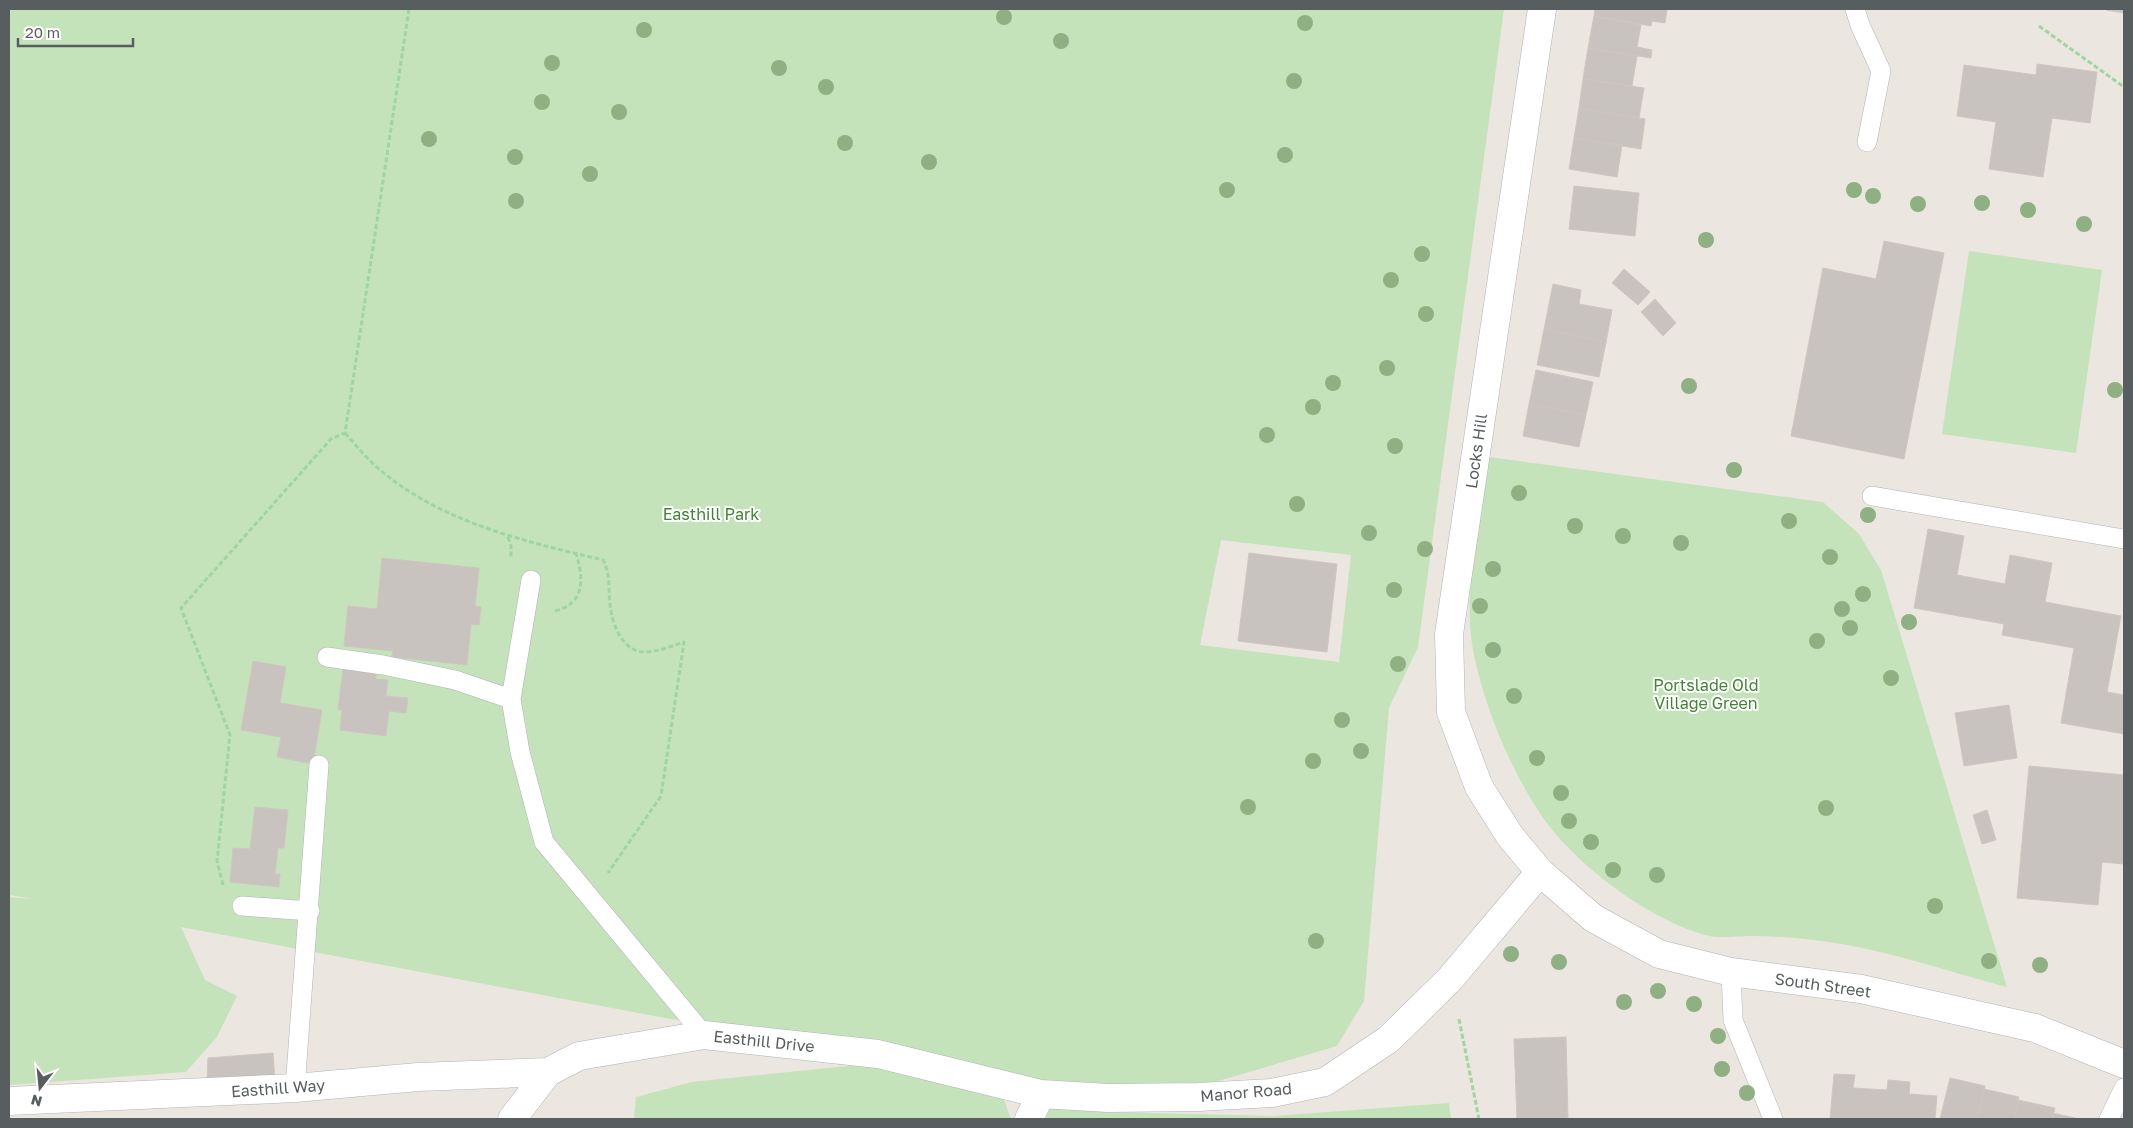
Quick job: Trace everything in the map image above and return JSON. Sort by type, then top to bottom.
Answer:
[{"type":"street","name":"Locks Hill","points":[[1540,872],[1510,836],[1479,787],[1450,712],[1449,634],[1542,9]]},
{"type":"street","name":"South Street","points":[[1540,872],[1593,918],[1659,954],[1731,972],[1861,989],[2035,1028],[2124,1064]]},
{"type":"street","name":"Manor Road","points":[[1041,1094],[1108,1098],[1207,1096],[1272,1093],[1325,1082],[1389,1039],[1450,979],[1540,872]]},
{"type":"street","name":"Easthill Drive","points":[[512,1119],[548,1072],[579,1056],[704,1035],[878,1054],[1041,1094]]},
{"type":"street","name":"Easthill Way","points":[[9,1101],[295,1088],[418,1077],[548,1072]]},
{"type":"street","points":[[1029,1119],[1041,1094]]},
{"type":"lane","points":[[1855,9],[1860,26],[1881,71],[1867,142]]},
{"type":"lane","points":[[1872,496],[2124,539]]},
{"type":"lane","points":[[530,580],[511,699],[520,752],[544,842],[704,1035]]},
{"type":"lane","points":[[327,658],[384,665],[455,680],[511,699]]},
{"type":"lane","points":[[295,1088],[320,765]]},
{"type":"lane","points":[[242,906],[310,911]]},
{"type":"lane","points":[[1731,972],[1733,1020],[1773,1119]]},
{"type":"lane","points":[[2109,1119],[2124,1088]]},
{"type":"path","points":[[345,433],[409,9]]},
{"type":"path","points":[[2039,26],[2124,87]]},
{"type":"path","points":[[345,433],[378,469],[423,500],[507,536],[603,560],[609,570],[610,606],[616,631],[631,648],[645,653],[684,642],[661,796],[591,897]]},
{"type":"path","points":[[242,906],[222,883],[217,861],[230,734],[181,608],[331,440],[345,433]]},
{"type":"path","points":[[525,616],[566,608],[576,600],[582,571],[576,553]]},
{"type":"path","points":[[1450,979],[1479,1119]]},
{"type":"green space","name":"Easthill Park","points":[[9,9],[1504,9],[1418,647],[1389,708],[1364,1001],[1337,1046],[1113,1112],[1274,1116],[1449,1103],[1451,1119],[1047,1119],[1037,1079],[665,1018],[181,927],[205,980],[237,996],[217,1037],[186,1072],[9,1085],[9,897],[33,899],[9,895]],"holes":[[[1221,540],[1351,555],[1339,662],[1200,645]]]},
{"type":"green space","points":[[1969,251],[2102,270],[2076,453],[1942,434]]},
{"type":"green space","name":"Portslade Old Village Green","points":[[1489,457],[1823,502],[1859,534],[1881,570],[2007,987],[1868,949],[1845,945],[1786,937],[1722,937],[1705,935],[1666,920],[1627,897],[1575,855],[1545,820],[1514,769],[1489,709],[1473,651],[1470,625],[1471,583],[1475,541]]},
{"type":"green space","points":[[906,1060],[997,1081],[1011,1119],[634,1119],[636,1097],[692,1082]]},
{"type":"building","points":[[1595,9],[1667,9],[1665,23],[1652,21],[1651,26],[1594,16]]},
{"type":"building","points":[[2124,9],[2124,13],[2106,10]]},
{"type":"building","points":[[1594,16],[1641,25],[1637,47],[1652,50],[1651,58],[1588,48]]},
{"type":"building","points":[[1588,48],[1637,56],[1632,86],[1583,79]]},
{"type":"building","points":[[2037,64],[2097,72],[2090,123],[2052,118],[2043,177],[1989,169],[1996,122],[1957,116],[1964,65],[2036,75]]},
{"type":"building","points":[[1583,79],[1644,88],[1639,118],[1579,108]]},
{"type":"building","points":[[1579,108],[1645,119],[1641,149],[1574,138]]},
{"type":"building","points":[[1574,138],[1622,145],[1617,177],[1569,169]]},
{"type":"building","points":[[1574,186],[1639,193],[1635,236],[1569,229]]},
{"type":"building","points":[[1884,241],[1944,253],[1904,459],[1791,436],[1823,268],[1876,279]]},
{"type":"building","points":[[1624,269],[1650,292],[1638,305],[1612,283]]},
{"type":"building","points":[[1553,284],[1581,290],[1579,304],[1612,310],[1606,342],[1544,329]]},
{"type":"building","points":[[1655,299],[1676,323],[1663,336],[1641,312]]},
{"type":"building","points":[[1544,329],[1606,342],[1599,377],[1537,365]]},
{"type":"building","points":[[1536,370],[1593,382],[1586,415],[1529,404]]},
{"type":"building","points":[[1529,404],[1586,415],[1579,447],[1523,436]]},
{"type":"building","points":[[1928,529],[1964,536],[1957,575],[2005,584],[2010,555],[2052,563],[2045,602],[2121,616],[2107,692],[2124,695],[2124,734],[2061,723],[2074,648],[2002,635],[2004,624],[1914,608]]},
{"type":"building","points":[[1249,553],[1337,564],[1327,652],[1238,641]]},
{"type":"building","points":[[382,558],[479,568],[475,606],[481,607],[479,625],[471,624],[467,665],[392,657],[393,651],[344,646],[348,606],[377,609]]},
{"type":"building","points":[[253,661],[286,667],[280,703],[322,710],[313,764],[277,757],[281,737],[241,730]]},
{"type":"building","points":[[343,669],[376,674],[376,679],[388,680],[386,696],[408,698],[406,713],[389,711],[386,736],[340,730],[342,710],[338,710]]},
{"type":"building","points":[[2009,705],[2017,758],[1964,766],[1955,713]]},
{"type":"building","points":[[2029,766],[2124,775],[2124,864],[2102,862],[2098,905],[2017,898]]},
{"type":"building","points":[[255,807],[288,810],[284,848],[278,848],[275,874],[280,874],[279,887],[230,882],[233,848],[250,849]]},
{"type":"building","points":[[1987,810],[1996,840],[1982,844],[1973,815]]},
{"type":"building","points":[[1566,1037],[1568,1118],[1517,1119],[1514,1039]]},
{"type":"building","points":[[273,1053],[275,1082],[207,1082],[208,1058]]},
{"type":"building","points":[[1834,1074],[1855,1075],[1853,1088],[1887,1090],[1888,1080],[1910,1082],[1909,1094],[1937,1096],[1935,1119],[1830,1119]]},
{"type":"building","points":[[1950,1078],[1985,1086],[1977,1119],[1940,1119]]},
{"type":"building","points":[[1984,1089],[2019,1097],[2014,1119],[1977,1119]]},
{"type":"building","points":[[2018,1100],[2055,1108],[2052,1119],[2014,1119]]},
{"type":"building","points":[[2053,1113],[2079,1119],[2052,1119]]}]
